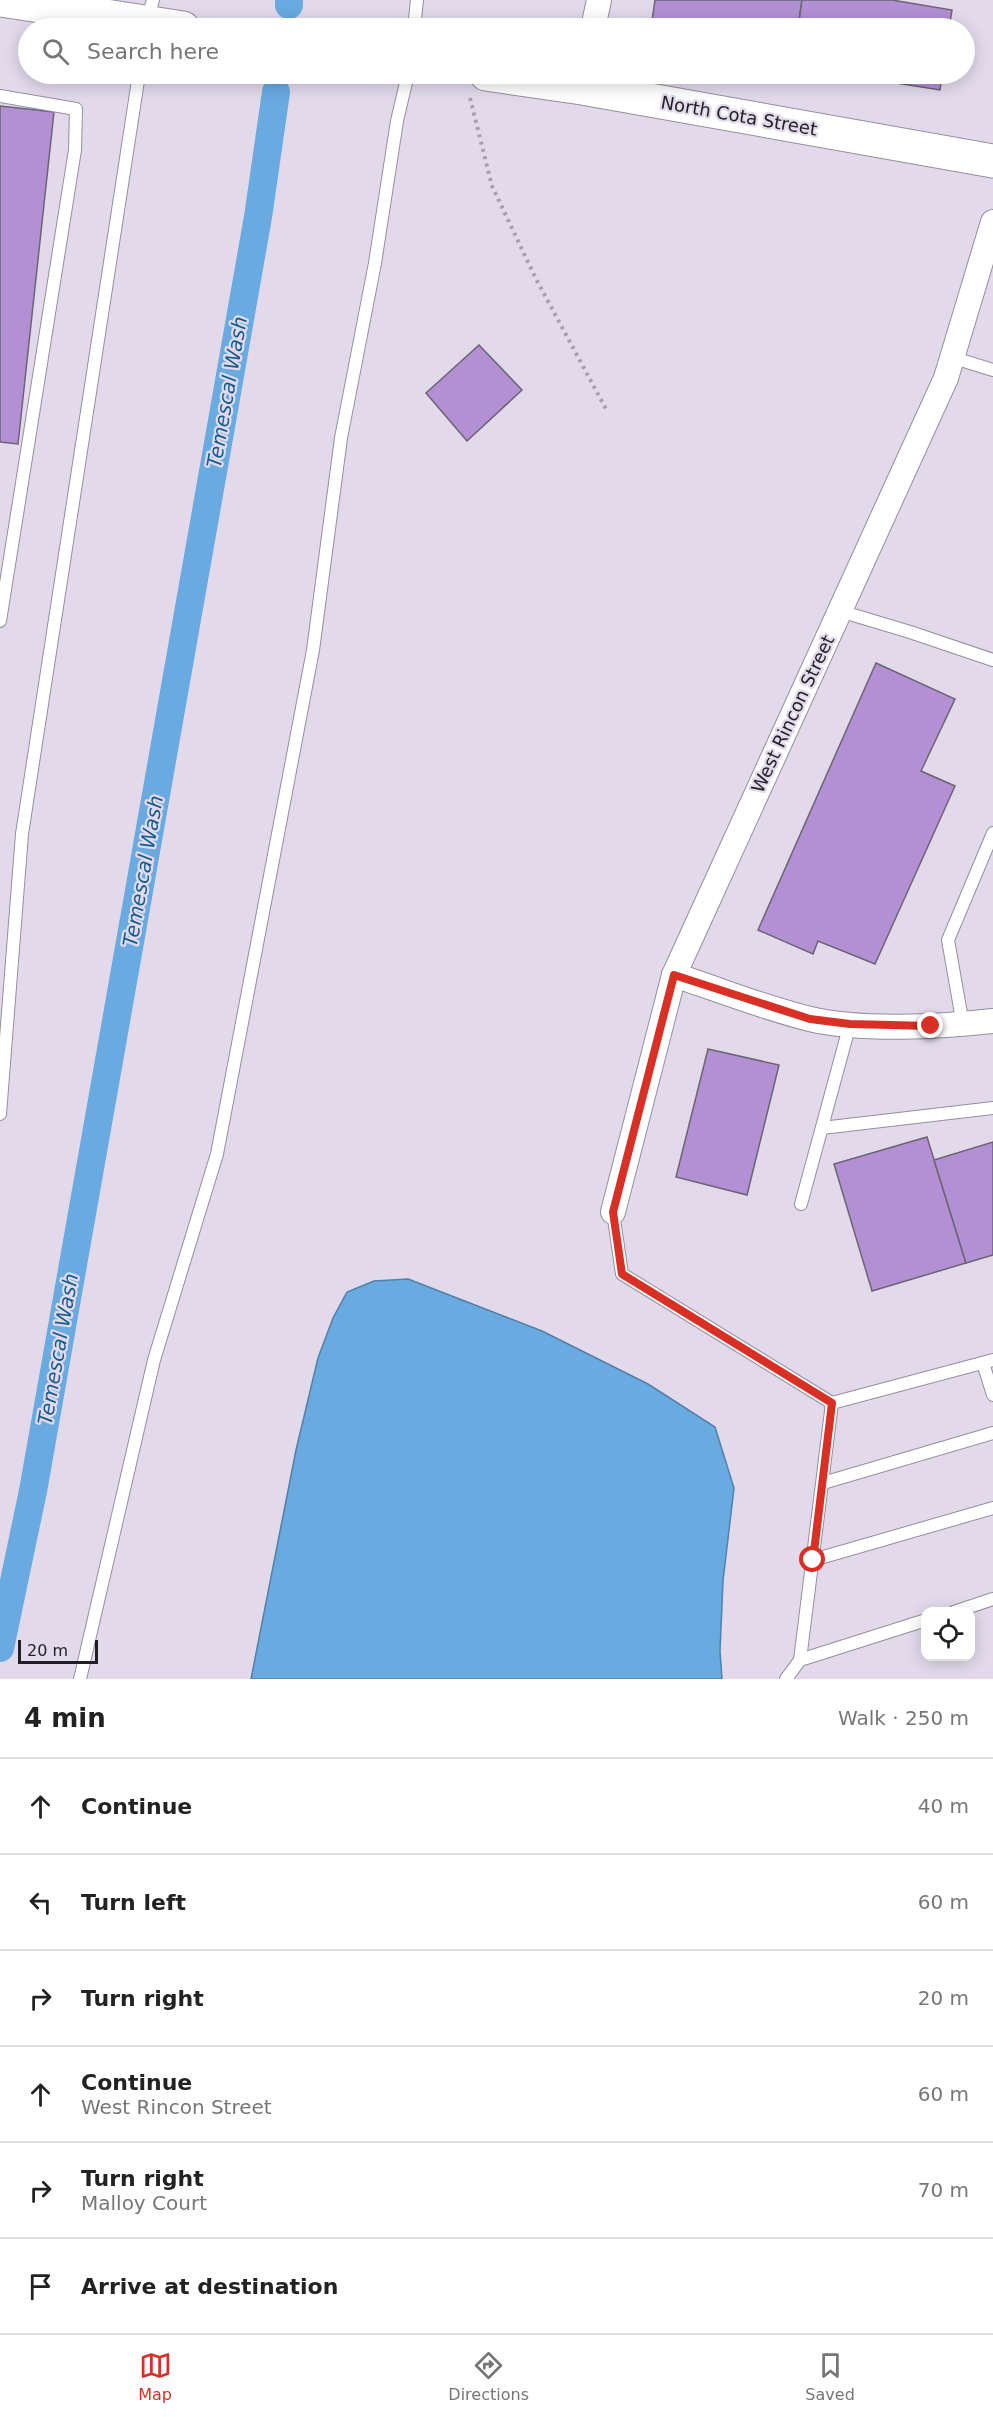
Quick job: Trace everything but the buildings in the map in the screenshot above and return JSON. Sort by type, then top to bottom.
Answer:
[{"type":"street","points":[[2,0],[148,17]]},
{"type":"street","points":[[595,18],[599,0]]},
{"type":"street","name":"North Cota Street","points":[[477,85],[504,84]]},
{"type":"street","name":"North Cota Street","points":[[600,84],[993,160]]},
{"type":"street","name":"West Rincon Street","points":[[613,1212],[674,975],[946,378],[993,222]]},
{"type":"street","points":[[674,975],[810,1019],[850,1024],[963,1025],[993,1021]]},
{"type":"lane","points":[[415,18],[417,0]]},
{"type":"lane","points":[[0,1114],[22,834],[137,84]]},
{"type":"lane","points":[[80,1679],[154,1360],[217,1154],[313,650],[341,438],[375,262],[397,121],[406,84]]},
{"type":"lane","points":[[0,96],[76,109],[75,150],[0,621]]},
{"type":"lane","points":[[951,357],[993,370]]},
{"type":"lane","points":[[840,611],[993,660]]},
{"type":"lane","points":[[963,1025],[948,940],[993,833]]},
{"type":"lane","points":[[801,1204],[850,1024]]},
{"type":"lane","points":[[822,1128],[993,1108]]},
{"type":"lane","points":[[613,1212],[622,1274],[832,1403],[988,1362],[993,1395]]},
{"type":"lane","points":[[786,1679],[800,1660],[832,1403]]},
{"type":"lane","points":[[823,1483],[993,1433]]},
{"type":"lane","points":[[813,1560],[993,1508]]},
{"type":"lane","points":[[967,1607],[993,1599]]},
{"type":"lane","points":[[800,1660],[921,1622]]},
{"type":"path","points":[[477,85],[492,186],[536,279],[606,410]]},
{"type":"water","points":[[408,1279],[542,1331],[648,1384],[715,1427],[734,1488],[723,1581],[720,1651],[722,1679],[251,1679],[296,1450],[318,1358],[333,1318],[347,1292],[374,1281]]},
{"type":"waterway","name":"Temescal Wash","points":[[289,0],[289,5]]},
{"type":"waterway","name":"Temescal Wash","points":[[0,1648],[33,1491],[258,217],[276,92]]},
{"type":"route","points":[[813,1560],[832,1403],[622,1274],[613,1212],[674,975],[810,1019],[850,1024],[931,1026]]}]
